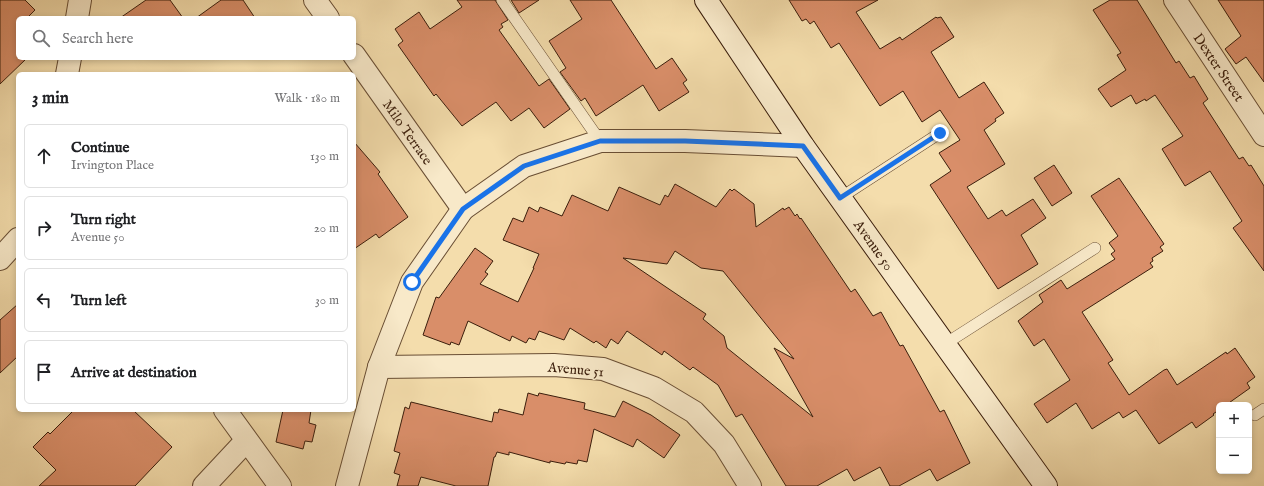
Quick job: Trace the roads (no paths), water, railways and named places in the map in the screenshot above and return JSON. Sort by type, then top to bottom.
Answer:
[{"type":"street","points":[[77,16],[80,0]]},
{"type":"street","points":[[315,0],[327,16]]},
{"type":"street","name":"Avenue 50","points":[[706,0],[803,146],[1046,486]]},
{"type":"street","name":"Dexter Street","points":[[1175,0],[1264,134]]},
{"type":"street","name":"Milo Terrace","points":[[356,58],[463,209]]},
{"type":"street","points":[[67,72],[70,60]]},
{"type":"street","points":[[347,486],[379,367],[412,282],[463,209],[524,166],[600,141],[685,141],[803,146]]},
{"type":"street","points":[[0,259],[16,241]]},
{"type":"street","name":"Avenue 51","points":[[379,367],[554,365],[603,369],[654,388],[694,412],[724,444],[750,486]]},
{"type":"street","points":[[226,412],[280,486]]},
{"type":"street","points":[[204,486],[246,440]]},
{"type":"lane","points":[[502,0],[600,141]]},
{"type":"lane","points":[[840,198],[940,133]]},
{"type":"lane","points":[[945,344],[1095,248]]}]
